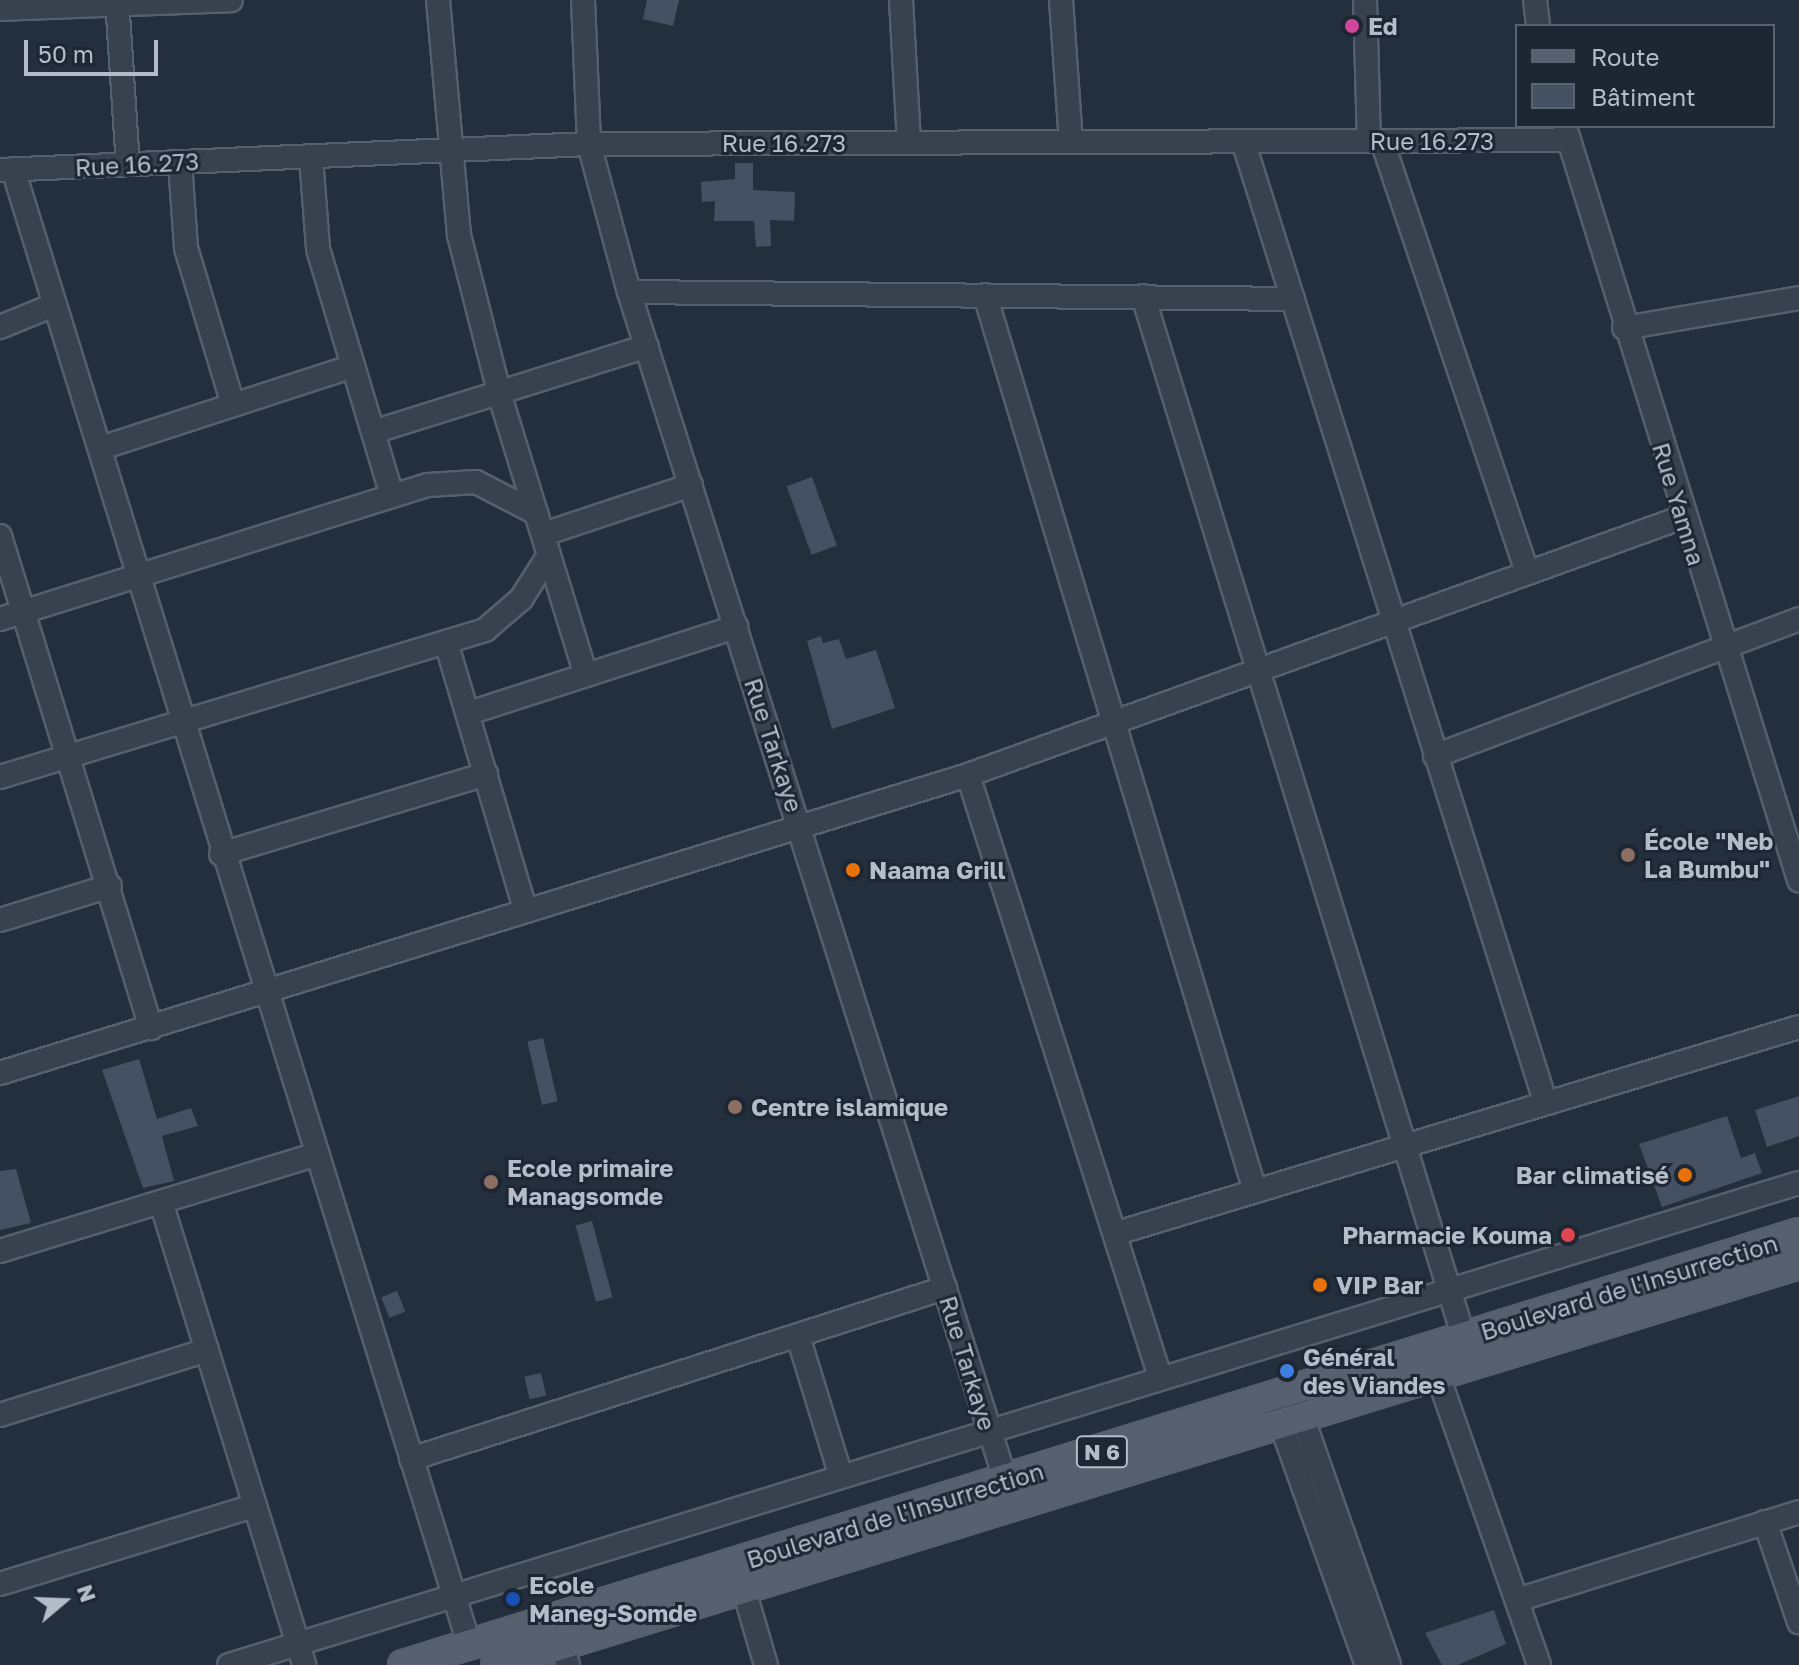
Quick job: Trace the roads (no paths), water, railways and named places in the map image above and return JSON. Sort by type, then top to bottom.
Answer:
[{"type":"main road","name":"Boulevard de l'Insurrection","points":[[496,1665],[1006,1482],[1799,1233]]},
{"type":"main road","name":"Boulevard de l'Insurrection","points":[[403,1665],[469,1644],[561,1643],[1291,1423],[1799,1264]]},
{"type":"street","points":[[0,9],[231,0]]},
{"type":"street","points":[[438,0],[459,235],[500,396],[586,675]]},
{"type":"street","name":"Rue Tarkaye","points":[[583,0],[589,144],[629,292],[802,829],[1006,1482]]},
{"type":"street","points":[[901,0],[909,143]]},
{"type":"street","points":[[1061,0],[1071,142]]},
{"type":"street","points":[[1365,0],[1375,141],[1527,573]]},
{"type":"street","points":[[1535,0],[1538,24]]},
{"type":"street","points":[[117,3],[128,164]]},
{"type":"street","name":"Rue 16.273","points":[[6,169],[589,144],[1244,144],[1567,133]]},
{"type":"street","name":"Rue Yamna","points":[[1567,133],[1624,328],[1799,880]]},
{"type":"street","points":[[1244,144],[1545,1101]]},
{"type":"street","points":[[311,157],[318,249],[392,495]]},
{"type":"street","points":[[180,162],[186,248],[233,405]]},
{"type":"street","points":[[6,169],[101,448],[221,854],[469,1644]]},
{"type":"street","points":[[629,292],[1293,299]]},
{"type":"street","points":[[985,295],[1255,1191]]},
{"type":"street","points":[[1143,296],[1464,1338]]},
{"type":"street","points":[[1624,328],[1799,298]]},
{"type":"street","points":[[0,327],[54,305]]},
{"type":"street","points":[[373,432],[500,396],[647,346]]},
{"type":"street","points":[[101,448],[353,366]]},
{"type":"street","points":[[0,619],[392,495],[476,482],[543,534]]},
{"type":"street","points":[[0,777],[446,642],[497,623],[543,534],[691,485]]},
{"type":"street","points":[[0,1073],[266,993],[525,908],[802,829],[968,775],[1683,517]]},
{"type":"street","points":[[0,536],[110,886],[151,1028]]},
{"type":"street","points":[[1435,756],[1799,619]]},
{"type":"street","points":[[469,713],[736,627]]},
{"type":"street","points":[[446,642],[525,908]]},
{"type":"street","points":[[221,854],[486,774]]},
{"type":"street","points":[[968,775],[1117,1233],[1160,1377]]},
{"type":"street","points":[[0,920],[110,886]]},
{"type":"street","points":[[1117,1233],[1545,1101],[1799,1027]]},
{"type":"street","points":[[0,1251],[317,1154]]},
{"type":"street","points":[[229,1665],[300,1655],[454,1596],[840,1473],[1799,1183]]},
{"type":"street","points":[[161,1202],[300,1655]]},
{"type":"street","points":[[411,1459],[945,1288]]},
{"type":"street","points":[[798,1336],[840,1473]]},
{"type":"street","points":[[0,1415],[207,1350]]},
{"type":"street","points":[[1438,1376],[1539,1665]]},
{"type":"street","points":[[1283,1394],[1367,1665]]},
{"type":"street","points":[[1291,1423],[1389,1665]]},
{"type":"street","points":[[0,1584],[254,1506]]},
{"type":"street","points":[[1517,1600],[1799,1512]]},
{"type":"street","points":[[1765,1522],[1799,1622]]},
{"type":"street","points":[[744,1590],[766,1665]]},
{"type":"place","name":"Ed","points":[[1352,26]]},
{"type":"place","name":"École \"Neb La Bumbu\"","points":[[1628,855]]},
{"type":"place","name":"Naama Grill","points":[[853,870]]},
{"type":"place","name":"Centre islamique","points":[[735,1107]]},
{"type":"place","name":"Bar climatisé","points":[[1685,1175]]},
{"type":"place","name":"Ecole primaire Managsomde","points":[[491,1182]]},
{"type":"place","name":"Pharmacie Kouma","points":[[1568,1235]]},
{"type":"place","name":"VIP Bar","points":[[1320,1285]]},
{"type":"place","name":"Général des Viandes","points":[[1287,1371]]},
{"type":"place","name":"Ecole Maneg-Somde","points":[[513,1599]]}]
